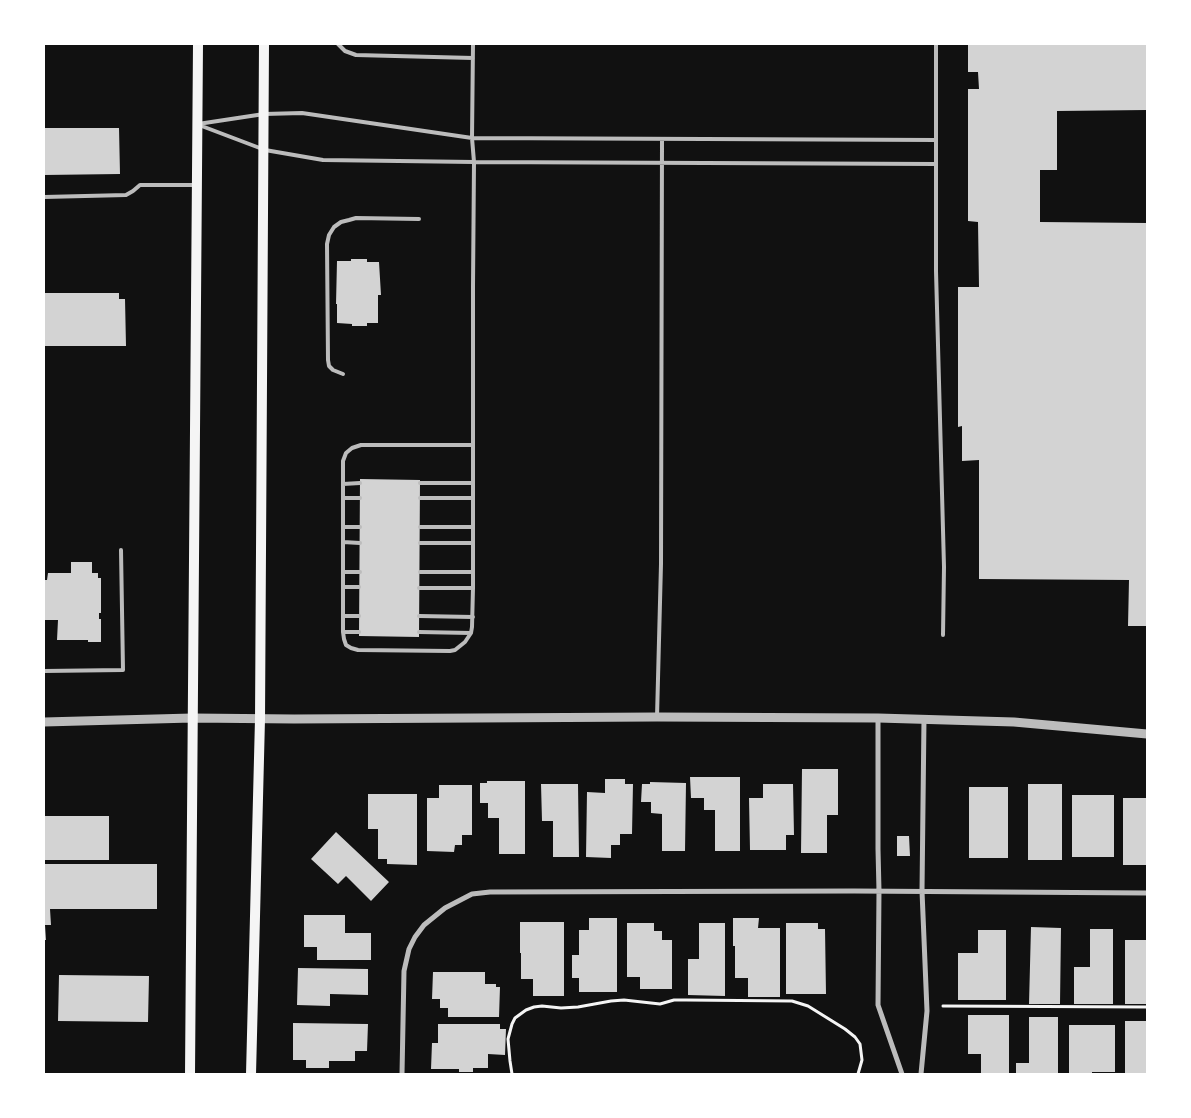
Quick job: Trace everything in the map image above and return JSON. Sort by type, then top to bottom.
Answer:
[{"type":"main road","points":[[190,1074],[198,44]]},
{"type":"main road","points":[[251,1074],[260,719],[264,44]]},
{"type":"street","points":[[44,722],[192,718],[878,718],[1014,722],[1147,734]]},
{"type":"street","points":[[878,718],[878,850],[880,891],[878,1005],[902,1074]]},
{"type":"street","points":[[921,1074],[927,1011],[922,891],[924,719]]},
{"type":"street","points":[[402,1074],[404,971],[409,949],[424,925],[445,908],[472,894],[490,892],[880,891],[1147,894]]},
{"type":"lane","points":[[338,44],[345,51],[356,55],[473,58]]},
{"type":"lane","points":[[473,44],[472,138],[474,162],[473,617],[471,633],[460,647],[450,651],[358,650],[346,645],[343,632],[343,484],[344,457],[346,453],[352,448],[361,446],[473,446]]},
{"type":"lane","points":[[936,44],[936,271],[944,635]]},
{"type":"lane","points":[[197,124],[264,114],[306,114],[472,138],[936,140]]},
{"type":"lane","points":[[197,124],[264,150],[323,160],[936,164]]},
{"type":"lane","points":[[657,717],[661,564],[662,139]]},
{"type":"lane","points":[[44,197],[126,195],[140,185],[197,185]]},
{"type":"lane","points":[[343,374],[333,370],[329,366],[328,360],[327,244],[329,235],[334,227],[341,222],[356,218],[419,219]]},
{"type":"lane","points":[[343,484],[360,483]]},
{"type":"lane","points":[[420,483],[473,483]]},
{"type":"lane","points":[[343,498],[360,498]]},
{"type":"lane","points":[[420,498],[473,498]]},
{"type":"lane","points":[[343,527],[360,527]]},
{"type":"lane","points":[[420,527],[473,527]]},
{"type":"lane","points":[[343,542],[360,543]]},
{"type":"lane","points":[[420,543],[473,543]]},
{"type":"lane","points":[[44,671],[123,670],[121,550]]},
{"type":"lane","points":[[343,572],[360,572]]},
{"type":"lane","points":[[420,572],[473,572]]},
{"type":"lane","points":[[343,587],[359,587]]},
{"type":"lane","points":[[419,588],[473,588]]},
{"type":"lane","points":[[343,616],[359,616]]},
{"type":"lane","points":[[419,616],[473,617]]},
{"type":"lane","points":[[343,632],[359,632]]},
{"type":"lane","points":[[419,632],[471,633]]},
{"type":"path","points":[[512,1074],[508,1039],[515,1018],[526,1010],[534,1007],[578,1007],[624,1000],[660,1004],[674,1000],[686,1000],[792,1001],[808,1006],[855,1037],[860,1044],[862,1060],[858,1074]]},
{"type":"path","points":[[943,1006],[1147,1006]]},
{"type":"building","points":[[968,44],[1147,44],[1147,110],[1057,111],[1057,170],[1040,170],[1040,222],[1147,223],[1147,626],[1128,626],[1129,580],[979,579],[979,460],[962,461],[962,426],[958,427],[958,287],[979,287],[978,222],[968,221],[968,89],[979,89],[978,72],[968,72]]},
{"type":"building","points":[[44,128],[119,128],[120,174],[44,175]]},
{"type":"building","points":[[351,259],[367,259],[367,262],[379,262],[381,295],[378,295],[378,323],[367,323],[367,326],[352,326],[352,324],[337,323],[337,261],[351,261]]},
{"type":"building","points":[[44,293],[119,293],[119,299],[125,299],[126,346],[44,346]]},
{"type":"building","points":[[360,479],[420,480],[419,637],[359,636]]},
{"type":"building","points":[[71,562],[92,562],[92,573],[98,573],[98,578],[101,578],[101,613],[99,613],[99,619],[101,619],[101,642],[57,640],[58,620],[44,620],[44,580],[47,580],[48,573],[71,573]]},
{"type":"building","points":[[802,769],[838,769],[838,815],[827,815],[827,853],[801,853]]},
{"type":"building","points":[[690,777],[740,777],[740,851],[715,851],[715,810],[704,810],[704,798],[691,798]]},
{"type":"building","points":[[605,779],[625,779],[625,784],[633,784],[632,834],[620,834],[620,845],[611,845],[611,858],[586,857],[587,792],[605,793]]},
{"type":"building","points":[[487,781],[525,781],[525,854],[499,854],[499,818],[488,818],[488,803],[480,803],[480,783],[487,783]]},
{"type":"building","points":[[650,782],[686,783],[685,851],[662,851],[662,814],[651,813],[651,802],[641,802],[642,784],[650,784]]},
{"type":"building","points":[[541,784],[578,784],[579,857],[553,857],[553,821],[542,821]]},
{"type":"building","points":[[763,784],[793,784],[794,835],[786,835],[786,850],[750,850],[749,798],[763,798]]},
{"type":"building","points":[[1028,784],[1062,784],[1062,860],[1028,860]]},
{"type":"building","points":[[439,785],[472,785],[472,835],[462,835],[462,845],[455,845],[454,852],[427,851],[427,798],[439,798]]},
{"type":"building","points":[[969,787],[1008,787],[1008,858],[969,858]]},
{"type":"building","points":[[368,794],[417,794],[417,865],[387,864],[387,859],[378,859],[378,829],[368,829]]},
{"type":"building","points":[[1072,795],[1114,795],[1114,857],[1072,857]]},
{"type":"building","points":[[1123,798],[1147,798],[1147,865],[1123,865]]},
{"type":"building","points":[[44,816],[109,816],[109,860],[44,860]]},
{"type":"building","points":[[336,832],[389,882],[371,901],[346,876],[338,884],[311,859]]},
{"type":"building","points":[[897,836],[909,836],[910,856],[897,856]]},
{"type":"building","points":[[44,864],[157,864],[157,909],[50,909],[51,925],[45,925],[46,940],[44,940]]},
{"type":"building","points":[[304,915],[345,915],[345,933],[371,933],[371,960],[317,960],[317,947],[304,947]]},
{"type":"building","points":[[589,918],[617,918],[617,992],[579,992],[579,978],[572,978],[572,955],[579,955],[579,930],[589,930]]},
{"type":"building","points":[[733,918],[759,918],[758,928],[780,928],[780,997],[748,997],[748,978],[735,978]]},
{"type":"building","points":[[520,922],[564,922],[564,996],[533,996],[533,979],[521,979]]},
{"type":"building","points":[[627,923],[654,923],[654,931],[662,931],[662,940],[672,940],[672,989],[640,989],[640,977],[627,977]]},
{"type":"building","points":[[699,923],[725,923],[725,996],[688,995],[688,959],[699,959]]},
{"type":"building","points":[[786,923],[818,923],[818,929],[825,929],[826,994],[786,994]]},
{"type":"building","points":[[1031,927],[1061,928],[1060,1004],[1029,1004]]},
{"type":"building","points":[[1090,929],[1113,929],[1113,1004],[1074,1004],[1074,967],[1090,967]]},
{"type":"building","points":[[978,930],[1006,930],[1006,1000],[958,1000],[958,953],[978,953]]},
{"type":"building","points":[[1125,940],[1147,940],[1147,1004],[1125,1004]]},
{"type":"building","points":[[298,968],[368,969],[368,995],[330,994],[330,1006],[297,1005]]},
{"type":"building","points":[[433,972],[485,972],[485,984],[496,984],[496,987],[500,987],[499,1017],[448,1017],[448,1008],[440,1008],[440,999],[432,999]]},
{"type":"building","points":[[59,975],[149,976],[148,1022],[58,1021]]},
{"type":"building","points":[[968,1015],[1009,1015],[1009,1074],[981,1074],[981,1054],[968,1054]]},
{"type":"building","points":[[1029,1017],[1058,1017],[1058,1074],[1016,1074],[1016,1063],[1029,1063]]},
{"type":"building","points":[[1125,1021],[1147,1021],[1147,1074],[1125,1074]]},
{"type":"building","points":[[293,1023],[368,1024],[367,1051],[355,1051],[355,1061],[329,1061],[329,1068],[306,1068],[306,1060],[293,1060]]},
{"type":"building","points":[[438,1024],[500,1024],[500,1029],[506,1029],[505,1055],[488,1054],[488,1068],[473,1068],[473,1072],[459,1072],[459,1069],[431,1069],[432,1043],[438,1043]]},
{"type":"building","points":[[1069,1025],[1115,1025],[1115,1072],[1069,1074]]}]
